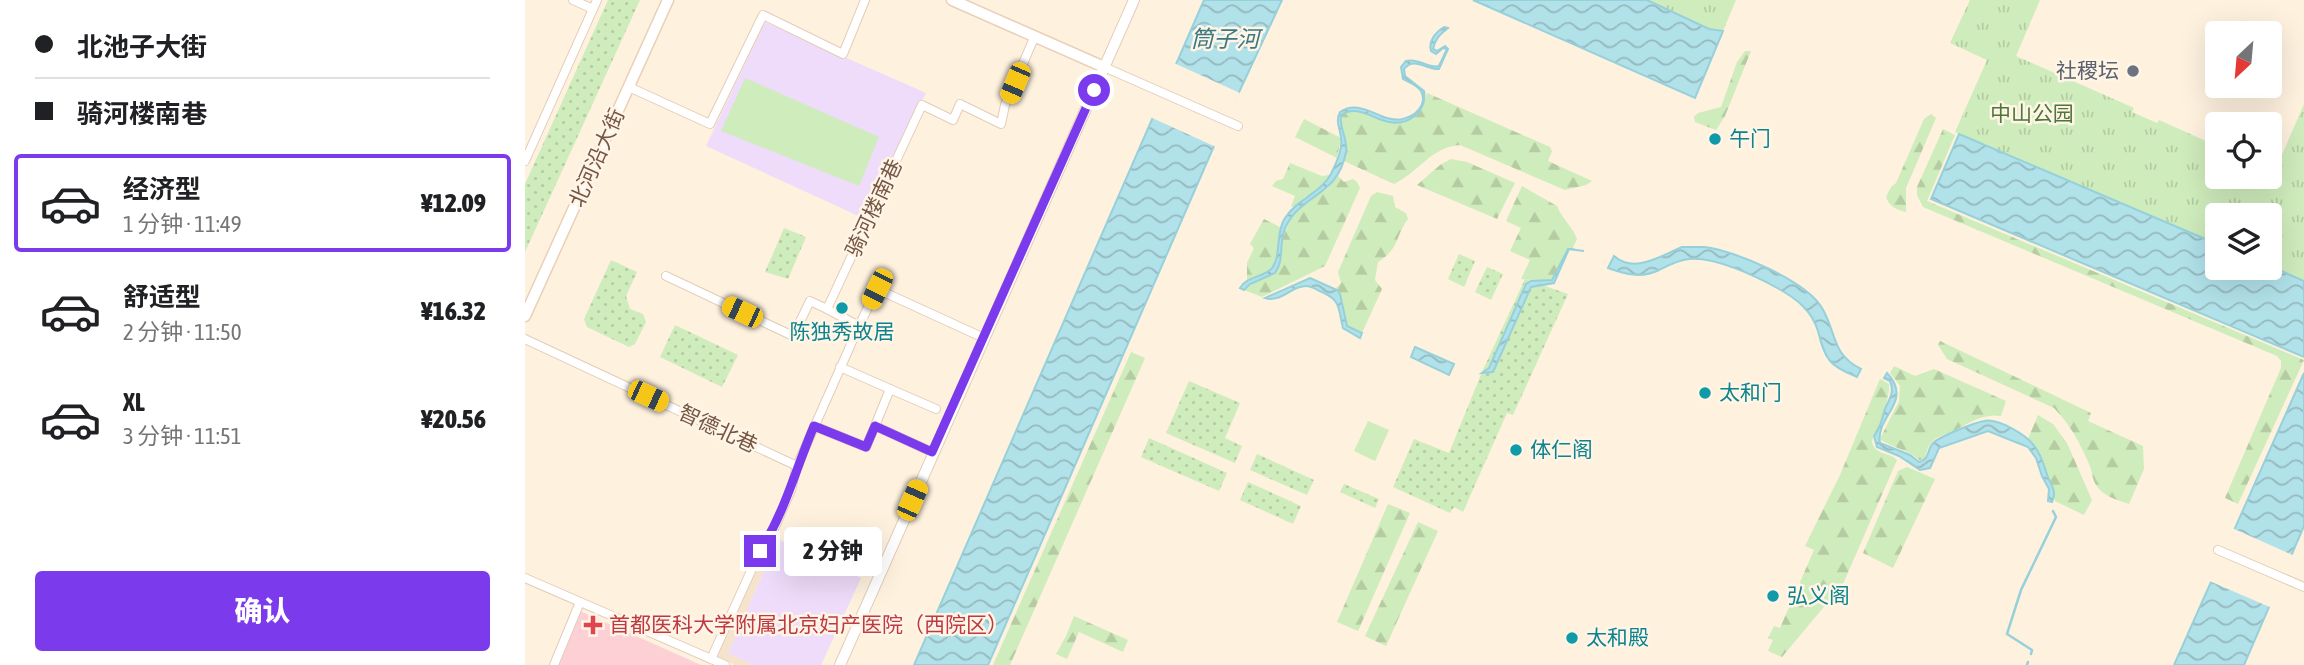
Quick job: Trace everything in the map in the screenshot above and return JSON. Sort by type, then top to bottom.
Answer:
[{"type":"main road","name":"北河沿大街","points":[[525,316],[668,0]]},
{"type":"main road","points":[[952,0],[1104,67]]},
{"type":"street","points":[[573,0],[593,9]]},
{"type":"street","points":[[525,161],[597,0]]},
{"type":"street","points":[[629,87],[711,124],[763,15],[843,54],[865,0]]},
{"type":"street","points":[[840,665],[1133,0]]},
{"type":"street","name":"骑河楼南巷","points":[[827,309],[922,105],[953,120],[960,104],[1001,124],[1005,105],[1034,38]]},
{"type":"street","points":[[1104,67],[1238,126]]},
{"type":"street","points":[[667,276],[793,336],[810,301],[859,326]]},
{"type":"street","points":[[711,659],[760,551],[783,510],[814,426],[877,289],[984,338]]},
{"type":"street","name":"智德北巷","points":[[525,339],[797,466]]},
{"type":"street","points":[[840,367],[936,410]]},
{"type":"street","points":[[814,426],[866,447],[890,388]]},
{"type":"street","points":[[875,426],[932,452]]},
{"type":"street","points":[[2218,550],[2304,587]]},
{"type":"street","points":[[525,578],[725,665]]},
{"type":"street","points":[[554,665],[580,602]]},
{"type":"shaded area","points":[[765,22],[926,93],[863,218],[706,146]]},
{"type":"shaded area","points":[[774,537],[778,539],[728,653],[753,665],[735,665],[716,656],[763,552]]},
{"type":"shaded area","points":[[778,539],[861,578],[821,665],[753,665],[728,653]]},
{"type":"shaded area","name":"首都医科大学附属北京妇产医院（西院区）","points":[[580,611],[701,665],[557,665]]},
{"type":"green space","points":[[608,0],[640,0],[525,252],[525,184]]},
{"type":"green space","points":[[1647,0],[1736,0],[1723,31],[1709,29]]},
{"type":"green space","name":"中山公园","points":[[1970,0],[2040,0],[2016,56],[2134,108],[2132,112],[2157,123],[2159,120],[2205,141],[2205,189],[2282,189],[2282,155],[2304,104],[2304,281],[2282,271],[2282,203],[2205,203],[2205,239],[1955,132],[1987,60],[1950,43]]},
{"type":"green space","points":[[1745,51],[1751,51],[1725,116],[1716,130],[1695,122],[1694,117],[1698,113],[1721,107],[1737,62]]},
{"type":"green space","points":[[745,78],[879,137],[859,186],[721,131]]},
{"type":"green space","points":[[1427,93],[1550,147],[1552,151],[1548,161],[1592,181],[1565,190],[1460,145],[1441,150],[1394,184],[1344,161],[1341,115],[1361,112],[1393,122],[1403,122],[1413,118],[1422,108]]},
{"type":"green space","points":[[1931,114],[1936,118],[1906,188],[1906,212],[1899,210],[1889,203],[1886,197],[1896,183],[1924,119]]},
{"type":"green space","points":[[1304,119],[1341,138],[1337,158],[1295,137]]},
{"type":"green space","points":[[1943,129],[1955,135],[1927,201],[2304,360],[2238,504],[2225,498],[2281,368],[2281,361],[2277,356],[1923,207],[1917,195],[1917,187]]},
{"type":"green space","points":[[1451,159],[1467,162],[1515,183],[1497,219],[1417,185]]},
{"type":"green space","points":[[1290,163],[1322,176],[1330,175],[1319,190],[1294,207],[1291,206],[1295,196],[1272,186],[1283,179]]},
{"type":"green space","points":[[1338,176],[1344,182],[1353,179],[1360,188],[1325,266],[1262,297],[1244,290],[1280,263],[1282,239],[1290,220],[1307,201],[1327,189]]},
{"type":"green space","points":[[1522,186],[1557,206],[1577,239],[1549,282],[1521,279],[1530,260],[1510,251],[1521,228],[1506,221]]},
{"type":"green space","points":[[1377,192],[1393,196],[1395,207],[1406,213],[1408,219],[1394,247],[1378,262],[1375,280],[1382,289],[1362,333],[1347,326],[1342,299],[1336,288],[1341,283],[1338,272],[1371,196]]},
{"type":"green space","points":[[1264,219],[1280,227],[1276,262],[1264,274],[1247,280],[1247,263],[1254,248],[1250,244]]},
{"type":"green space","points":[[784,228],[806,237],[788,279],[765,272]]},
{"type":"green space","points":[[1459,254],[1475,261],[1464,287],[1448,279]]},
{"type":"green space","points":[[611,260],[637,272],[626,296],[630,309],[643,314],[646,322],[635,344],[629,347],[587,327],[584,319]]},
{"type":"green space","points":[[1487,267],[1503,274],[1491,300],[1475,292]]},
{"type":"green space","points":[[1525,279],[1568,294],[1513,415],[1507,413],[1463,512],[1454,507],[1450,513],[1393,487],[1414,439],[1449,453],[1482,372]]},
{"type":"green space","points":[[675,325],[738,355],[722,387],[660,357]]},
{"type":"green space","points":[[1940,341],[2091,413],[2088,421],[2143,446],[2144,469],[2129,504],[2099,489],[2078,441],[2054,408],[1947,359],[1938,345]]},
{"type":"green space","points":[[1131,352],[1145,358],[1010,665],[993,665]]},
{"type":"green space","points":[[1894,366],[1915,376],[1934,369],[2006,401],[2001,416],[1982,417],[1938,437],[1929,446],[1925,460],[1919,460],[1880,439],[1899,401],[1900,386],[1890,373]]},
{"type":"green space","points":[[1880,379],[1889,384],[1889,393],[1881,424],[1872,442],[1878,451],[1897,460],[1843,584],[1782,657],[1768,651],[1773,640],[1768,638],[1774,626],[1780,628],[1814,550],[1805,546],[1840,475]]},
{"type":"green space","points":[[1189,381],[1240,403],[1225,438],[1242,446],[1235,463],[1166,433]]},
{"type":"green space","points":[[2038,415],[2053,424],[2067,443],[2092,500],[2084,515],[2055,501],[2046,469],[2028,439]]},
{"type":"green space","points":[[1368,421],[1389,430],[1375,461],[1354,451]]},
{"type":"green space","points":[[1149,438],[1227,473],[1219,491],[1141,457]]},
{"type":"green space","points":[[1257,454],[1314,480],[1307,495],[1250,470]]},
{"type":"green space","points":[[1907,467],[1935,479],[1893,568],[1863,553],[1898,471]]},
{"type":"green space","points":[[1248,482],[1301,506],[1293,524],[1240,500]]},
{"type":"green space","points":[[1344,484],[1379,499],[1375,508],[1340,492]]},
{"type":"green space","points":[[1388,504],[1410,513],[1358,631],[1337,622]]},
{"type":"green space","points":[[1418,522],[1438,531],[1386,646],[1365,636]]},
{"type":"green space","points":[[1074,616],[1128,640],[1123,652],[1079,632],[1067,659],[1056,654]]},
{"type":"water","name":"筒子河","points":[[1204,0],[1282,0],[1214,146],[988,665],[914,665]]},
{"type":"water","points":[[1473,0],[1647,0],[1709,29],[1723,31],[1695,98]]},
{"type":"water","points":[[1444,27],[1448,28],[1437,39],[1433,49],[1437,51],[1445,46],[1448,49],[1439,69],[1412,64],[1404,69],[1405,76],[1424,91],[1423,105],[1420,111],[1410,119],[1396,123],[1353,111],[1341,115],[1346,152],[1336,177],[1301,207],[1286,226],[1280,262],[1275,273],[1250,284],[1244,290],[1240,288],[1247,281],[1271,269],[1285,218],[1321,187],[1331,174],[1341,147],[1338,122],[1340,112],[1356,107],[1395,120],[1408,118],[1416,113],[1422,105],[1423,96],[1415,85],[1403,79],[1401,67],[1411,60],[1439,66],[1447,49],[1443,48],[1436,54],[1431,51],[1431,44],[1436,34]]},
{"type":"water","points":[[1959,134],[2205,239],[2205,280],[2282,280],[2282,271],[2304,281],[2304,357],[1931,199]]},
{"type":"water","points":[[1682,247],[1704,247],[1733,254],[1768,268],[1801,288],[1822,308],[1844,357],[1861,369],[1857,377],[1839,369],[1830,361],[1812,317],[1798,301],[1748,273],[1700,259],[1681,260],[1652,273],[1639,275],[1608,268],[1614,256],[1630,263],[1648,262]]},
{"type":"water","points":[[1568,249],[1554,283],[1531,287],[1493,372],[1482,373],[1489,368],[1526,284],[1531,281],[1552,280]]},
{"type":"water","points":[[1310,278],[1337,290],[1347,326],[1362,333],[1360,338],[1343,328],[1336,302],[1312,287],[1301,287],[1276,298],[1265,298]]},
{"type":"water","points":[[1415,347],[1454,364],[1449,375],[1411,357]]},
{"type":"water","points":[[1887,373],[1897,392],[1880,433],[1880,443],[1910,455],[1919,462],[1925,459],[1934,442],[1944,436],[1979,422],[1997,422],[2019,433],[2037,450],[2053,490],[2052,502],[2048,501],[2049,489],[2036,458],[2028,447],[1988,431],[1939,448],[1930,468],[1920,470],[1899,456],[1877,447],[1874,436],[1892,392],[1890,381],[1884,378]]},
{"type":"water","points":[[2304,373],[2304,526],[2244,665],[2174,665]]},
{"type":"pier","points":[[1174,63],[1240,93],[1216,147],[1150,117]]},
{"type":"pier","points":[[2230,527],[2295,556],[2272,608],[2207,580]]},
{"type":"waterway","points":[[2031,654],[2032,650],[2007,634],[2021,590],[2056,517],[2053,511]]},
{"type":"place","name":"社稷坛","points":[[2133,71]]},
{"type":"place","name":"午门","points":[[1715,139]]},
{"type":"place","name":"陈独秀故居","points":[[842,308]]},
{"type":"place","name":"太和门","points":[[1705,393]]},
{"type":"place","name":"体仁阁","points":[[1516,450]]},
{"type":"place","name":"弘义阁","points":[[1773,596]]},
{"type":"place","name":"首都医科大学附属北京妇产医院（西院区）","points":[[593,625]]},
{"type":"place","name":"太和殿","points":[[1572,638]]},
{"type":"route","points":[[760,551],[774,529],[791,490],[797,466],[814,426],[866,447],[875,426],[932,452],[1094,90]]}]
